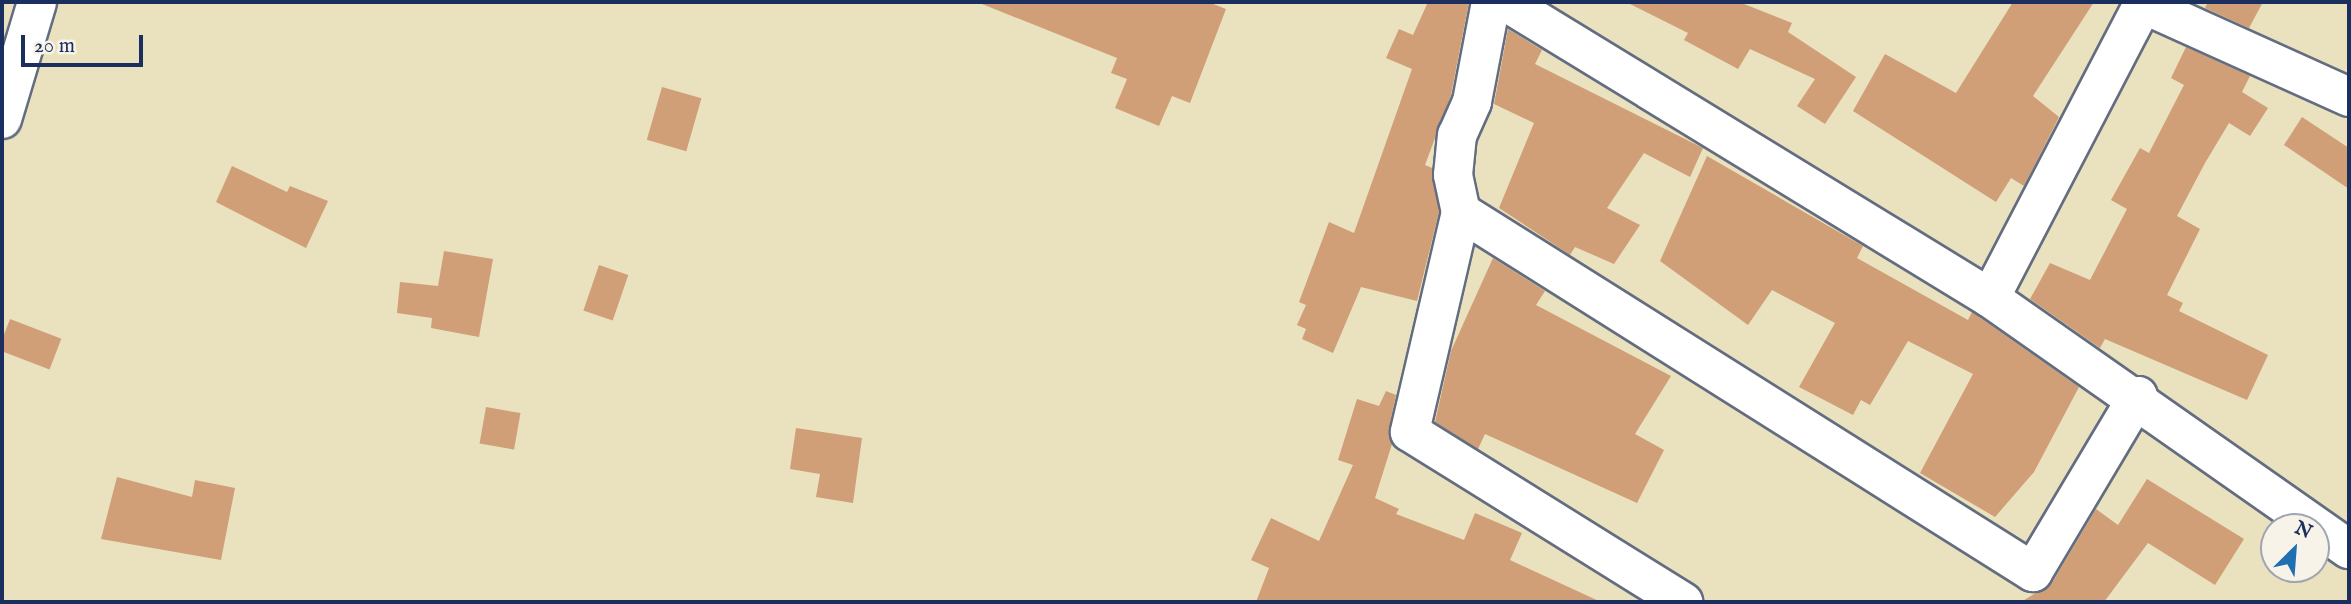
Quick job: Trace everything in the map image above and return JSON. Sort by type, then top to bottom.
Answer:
[{"type":"street","points":[[2,119],[37,2]]},
{"type":"street","points":[[1491,2],[1472,102],[1457,135],[1453,175],[1461,212],[1410,432],[1683,602]]},
{"type":"street","points":[[1506,2],[1990,298],[2138,396],[2349,549]]},
{"type":"street","points":[[1990,298],[2144,3],[2349,97]]},
{"type":"street","points":[[1461,212],[2033,572],[2138,396]]},
{"type":"building","points":[[977,2],[1208,2],[1226,9],[1190,103],[1172,96],[1159,126],[1115,108],[1127,79],[1111,73],[1117,58]]},
{"type":"building","points":[[1428,2],[1469,2],[1451,95],[1425,165],[1432,168],[1439,212],[1417,301],[1361,287],[1333,353],[1302,339],[1306,329],[1297,325],[1306,305],[1299,302],[1329,222],[1354,233],[1412,69],[1386,58],[1399,29],[1413,35]]},
{"type":"building","points":[[1626,2],[1739,2],[1792,23],[1788,32],[1856,77],[1825,124],[1797,106],[1815,79],[1750,49],[1738,69],[1684,40],[1688,33]]},
{"type":"building","points":[[2013,2],[2094,2],[2033,96],[2059,117],[2024,186],[2011,178],[1996,202],[1853,111],[1885,54],[1956,93]]},
{"type":"building","points":[[2208,2],[2263,2],[2249,28],[2205,8]]},
{"type":"building","points":[[1508,29],[1542,50],[1535,64],[1703,148],[1690,177],[1644,153],[1607,208],[1640,225],[1614,264],[1575,247],[1570,255],[1499,208],[1534,123],[1494,104]]},
{"type":"building","points":[[2186,47],[2250,76],[2242,92],[2268,108],[2250,136],[2229,123],[2205,163],[2177,216],[2200,229],[2167,295],[2183,303],[2179,311],[2268,355],[2247,400],[2105,339],[2100,348],[2030,299],[2050,263],[2090,280],[2127,209],[2111,200],[2140,148],[2149,153],[2184,85],[2171,78]]},
{"type":"building","points":[[662,87],[701,98],[686,151],[647,140]]},
{"type":"building","points":[[2302,117],[2349,148],[2349,189],[2284,145]]},
{"type":"building","points":[[1707,156],[1863,246],[1857,258],[1968,320],[1972,312],[2079,387],[2034,472],[1995,517],[1920,473],[1973,374],[1908,341],[1870,405],[1861,400],[1853,415],[1799,387],[1835,323],[1772,290],[1748,325],[1660,261]]},
{"type":"building","points":[[232,166],[287,192],[290,186],[328,201],[306,248],[216,202]]},
{"type":"building","points":[[444,251],[493,259],[479,337],[431,328],[432,318],[397,313],[400,282],[438,286]]},
{"type":"building","points":[[1493,258],[1545,291],[1536,305],[1671,376],[1635,434],[1664,450],[1637,503],[1485,434],[1478,449],[1435,422],[1451,351]]},
{"type":"building","points":[[599,265],[628,275],[613,320],[583,310]]},
{"type":"building","points":[[10,319],[61,339],[50,370],[2,351],[2,340]]},
{"type":"building","points":[[1386,391],[1396,395],[1389,428],[1392,444],[1375,498],[1399,509],[1396,514],[1464,540],[1475,513],[1522,533],[1510,560],[1601,602],[1256,602],[1269,568],[1251,560],[1271,518],[1319,541],[1353,465],[1338,460],[1357,399],[1379,406]]},
{"type":"building","points":[[486,407],[520,413],[514,450],[480,443]]},
{"type":"building","points":[[796,428],[862,438],[853,503],[816,497],[820,474],[790,469]]},
{"type":"building","points":[[117,477],[192,497],[195,480],[235,488],[221,560],[101,539]]},
{"type":"building","points":[[2147,479],[2244,539],[2215,585],[2148,543],[2104,602],[2021,602],[2052,583],[2096,509],[2118,525]]}]
